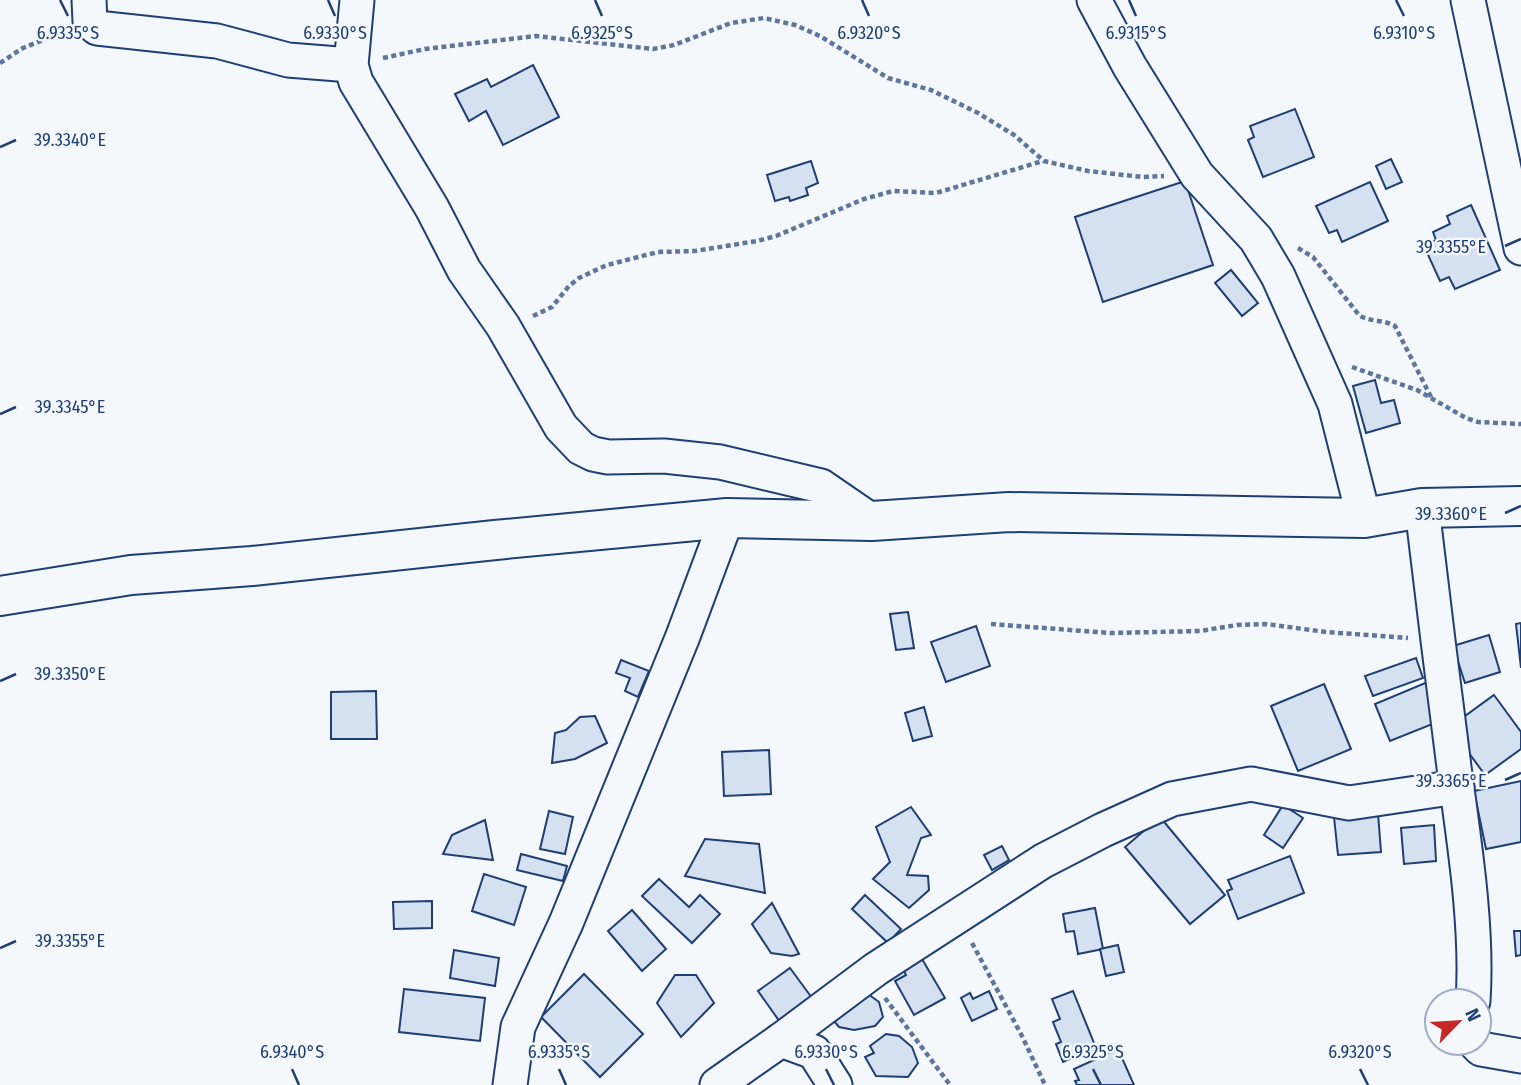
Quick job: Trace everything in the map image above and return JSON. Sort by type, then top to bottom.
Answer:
[{"type":"main road","points":[[0,596],[131,575],[252,566],[727,518],[872,521],[1009,512],[1364,518],[1422,508],[1521,506]]},
{"type":"street","points":[[357,0],[351,65],[356,82],[432,208],[464,270],[503,327],[561,427],[581,448],[608,457],[664,456],[744,466],[770,475],[821,486],[872,521]]},
{"type":"street","points":[[1094,0],[1130,67],[1197,175],[1256,239],[1278,276],[1335,404],[1364,518]]},
{"type":"street","points":[[1468,0],[1521,248]]},
{"type":"street","points":[[90,11],[97,28],[217,41],[288,60],[351,65]]},
{"type":"street","points":[[1422,508],[1457,787],[1475,966],[1474,987]]},
{"type":"street","points":[[510,1085],[519,1027],[571,910],[683,636],[727,518]]},
{"type":"street","points":[[716,1085],[868,974],[1043,861],[1172,799],[1251,784],[1349,803],[1457,787]]},
{"type":"street","points":[[781,1040],[814,1052],[835,1085]]},
{"type":"street","points":[[1493,1051],[1521,1056]]},
{"type":"path","points":[[0,63],[90,11]]},
{"type":"path","points":[[351,65],[425,49],[536,36],[653,49],[674,45],[731,23],[764,18],[794,25],[820,36],[888,78],[931,90],[978,113],[1014,135],[1044,161],[1087,171],[1142,177],[1197,175]]},
{"type":"path","points":[[503,327],[547,311],[569,286],[607,265],[658,252],[695,251],[757,241],[776,236],[864,199],[893,191],[936,193],[1044,161]]},
{"type":"path","points":[[1256,239],[1303,249],[1310,253],[1364,319],[1387,321],[1395,326],[1432,399]]},
{"type":"path","points":[[1312,354],[1417,390],[1478,422],[1521,424]]},
{"type":"path","points":[[991,624],[1110,633],[1200,631],[1266,624],[1326,632],[1437,640]]},
{"type":"path","points":[[958,916],[1045,1085]]},
{"type":"path","points":[[868,974],[950,1085]]},
{"type":"building","points":[[533,65],[559,117],[503,145],[486,111],[469,121],[455,94],[487,79],[491,87]]},
{"type":"building","points":[[1295,109],[1314,157],[1263,177],[1248,140],[1254,137],[1250,126]]},
{"type":"building","points":[[1391,159],[1402,182],[1386,189],[1376,166]]},
{"type":"building","points":[[811,161],[818,183],[806,188],[808,195],[790,201],[789,197],[775,201],[767,175]]},
{"type":"building","points":[[1185,181],[1213,265],[1103,302],[1075,217]]},
{"type":"building","points":[[1370,182],[1388,221],[1342,242],[1337,230],[1329,233],[1316,206]]},
{"type":"building","points":[[1471,205],[1500,270],[1455,289],[1449,277],[1440,281],[1424,246],[1436,240],[1433,232],[1450,224],[1447,216]]},
{"type":"building","points":[[1231,270],[1258,303],[1242,316],[1215,283]]},
{"type":"building","points":[[1375,380],[1381,403],[1394,400],[1400,423],[1366,433],[1353,386]]},
{"type":"building","points":[[908,612],[914,648],[896,650],[890,614]]},
{"type":"building","points":[[1521,623],[1521,668],[1516,624]]},
{"type":"building","points":[[976,626],[990,666],[946,682],[931,642]]},
{"type":"building","points":[[1489,635],[1500,672],[1465,683],[1453,646]]},
{"type":"building","points":[[1416,658],[1423,678],[1373,696],[1365,676]]},
{"type":"building","points":[[621,660],[649,671],[638,697],[625,691],[630,678],[616,673]]},
{"type":"building","points":[[1430,681],[1445,719],[1390,741],[1375,704]]},
{"type":"building","points":[[1324,684],[1351,749],[1298,771],[1271,706]]},
{"type":"building","points":[[376,691],[377,739],[331,739],[331,692]]},
{"type":"building","points":[[1494,695],[1521,732],[1521,749],[1485,775],[1450,727]]},
{"type":"building","points":[[924,707],[932,736],[913,741],[905,713]]},
{"type":"building","points":[[595,716],[607,743],[575,759],[552,763],[555,733],[566,730],[580,717]]},
{"type":"building","points":[[769,750],[771,794],[724,796],[722,752]]},
{"type":"building","points":[[1521,781],[1521,842],[1486,849],[1474,791]]},
{"type":"building","points":[[1283,805],[1303,818],[1283,848],[1264,835]]},
{"type":"building","points":[[911,807],[931,835],[921,838],[907,875],[928,876],[929,890],[909,908],[873,879],[890,862],[876,827]]},
{"type":"building","points":[[549,811],[573,817],[565,854],[540,849]]},
{"type":"building","points":[[1378,813],[1381,852],[1338,855],[1334,817]]},
{"type":"building","points":[[1160,817],[1225,895],[1190,924],[1125,847]]},
{"type":"building","points":[[485,820],[493,860],[443,854],[452,835]]},
{"type":"building","points":[[1434,825],[1436,861],[1404,864],[1401,828]]},
{"type":"building","points":[[705,839],[759,844],[765,893],[685,876]]},
{"type":"building","points":[[1002,846],[1009,860],[992,870],[984,855]]},
{"type":"building","points":[[521,854],[567,866],[563,881],[517,870]]},
{"type":"building","points":[[1290,856],[1304,893],[1238,919],[1227,891],[1232,889],[1228,880]]},
{"type":"building","points":[[484,874],[526,887],[514,925],[472,911]]},
{"type":"building","points":[[659,879],[689,907],[700,895],[720,914],[692,943],[642,896]]},
{"type":"building","points":[[865,895],[901,929],[888,943],[852,909]]},
{"type":"building","points":[[432,901],[432,928],[394,929],[393,902]]},
{"type":"building","points":[[772,903],[799,954],[792,956],[771,953],[752,924]]},
{"type":"building","points":[[1095,908],[1103,949],[1078,954],[1074,931],[1066,932],[1063,914]]},
{"type":"building","points":[[632,910],[666,949],[642,971],[608,931]]},
{"type":"building","points":[[1514,931],[1521,931],[1521,955],[1516,956]]},
{"type":"building","points":[[1118,945],[1124,972],[1106,976],[1100,949]]},
{"type":"building","points":[[454,950],[499,958],[495,986],[450,978]]},
{"type":"building","points":[[922,959],[945,998],[914,1015],[895,981],[906,975],[903,969]]},
{"type":"building","points":[[790,968],[812,998],[780,1022],[758,991]]},
{"type":"building","points":[[584,974],[643,1034],[600,1077],[541,1017]]},
{"type":"building","points":[[675,975],[696,975],[714,1003],[681,1037],[657,1003]]},
{"type":"building","points":[[404,989],[485,998],[480,1041],[399,1032]]},
{"type":"building","points":[[864,991],[879,1002],[883,1017],[875,1026],[854,1030],[839,1027],[829,1015]]},
{"type":"building","points":[[989,991],[997,1009],[972,1021],[961,998],[970,993],[973,999]]},
{"type":"building","points":[[1073,991],[1096,1048],[1063,1062],[1056,1044],[1061,1042],[1053,1022],[1060,1019],[1052,999]]},
{"type":"building","points":[[886,1034],[899,1036],[912,1047],[918,1063],[908,1077],[876,1076],[865,1057],[874,1053],[870,1046]]},
{"type":"building","points":[[1118,1049],[1134,1085],[1077,1085],[1075,1081],[1079,1080],[1074,1069]]}]
